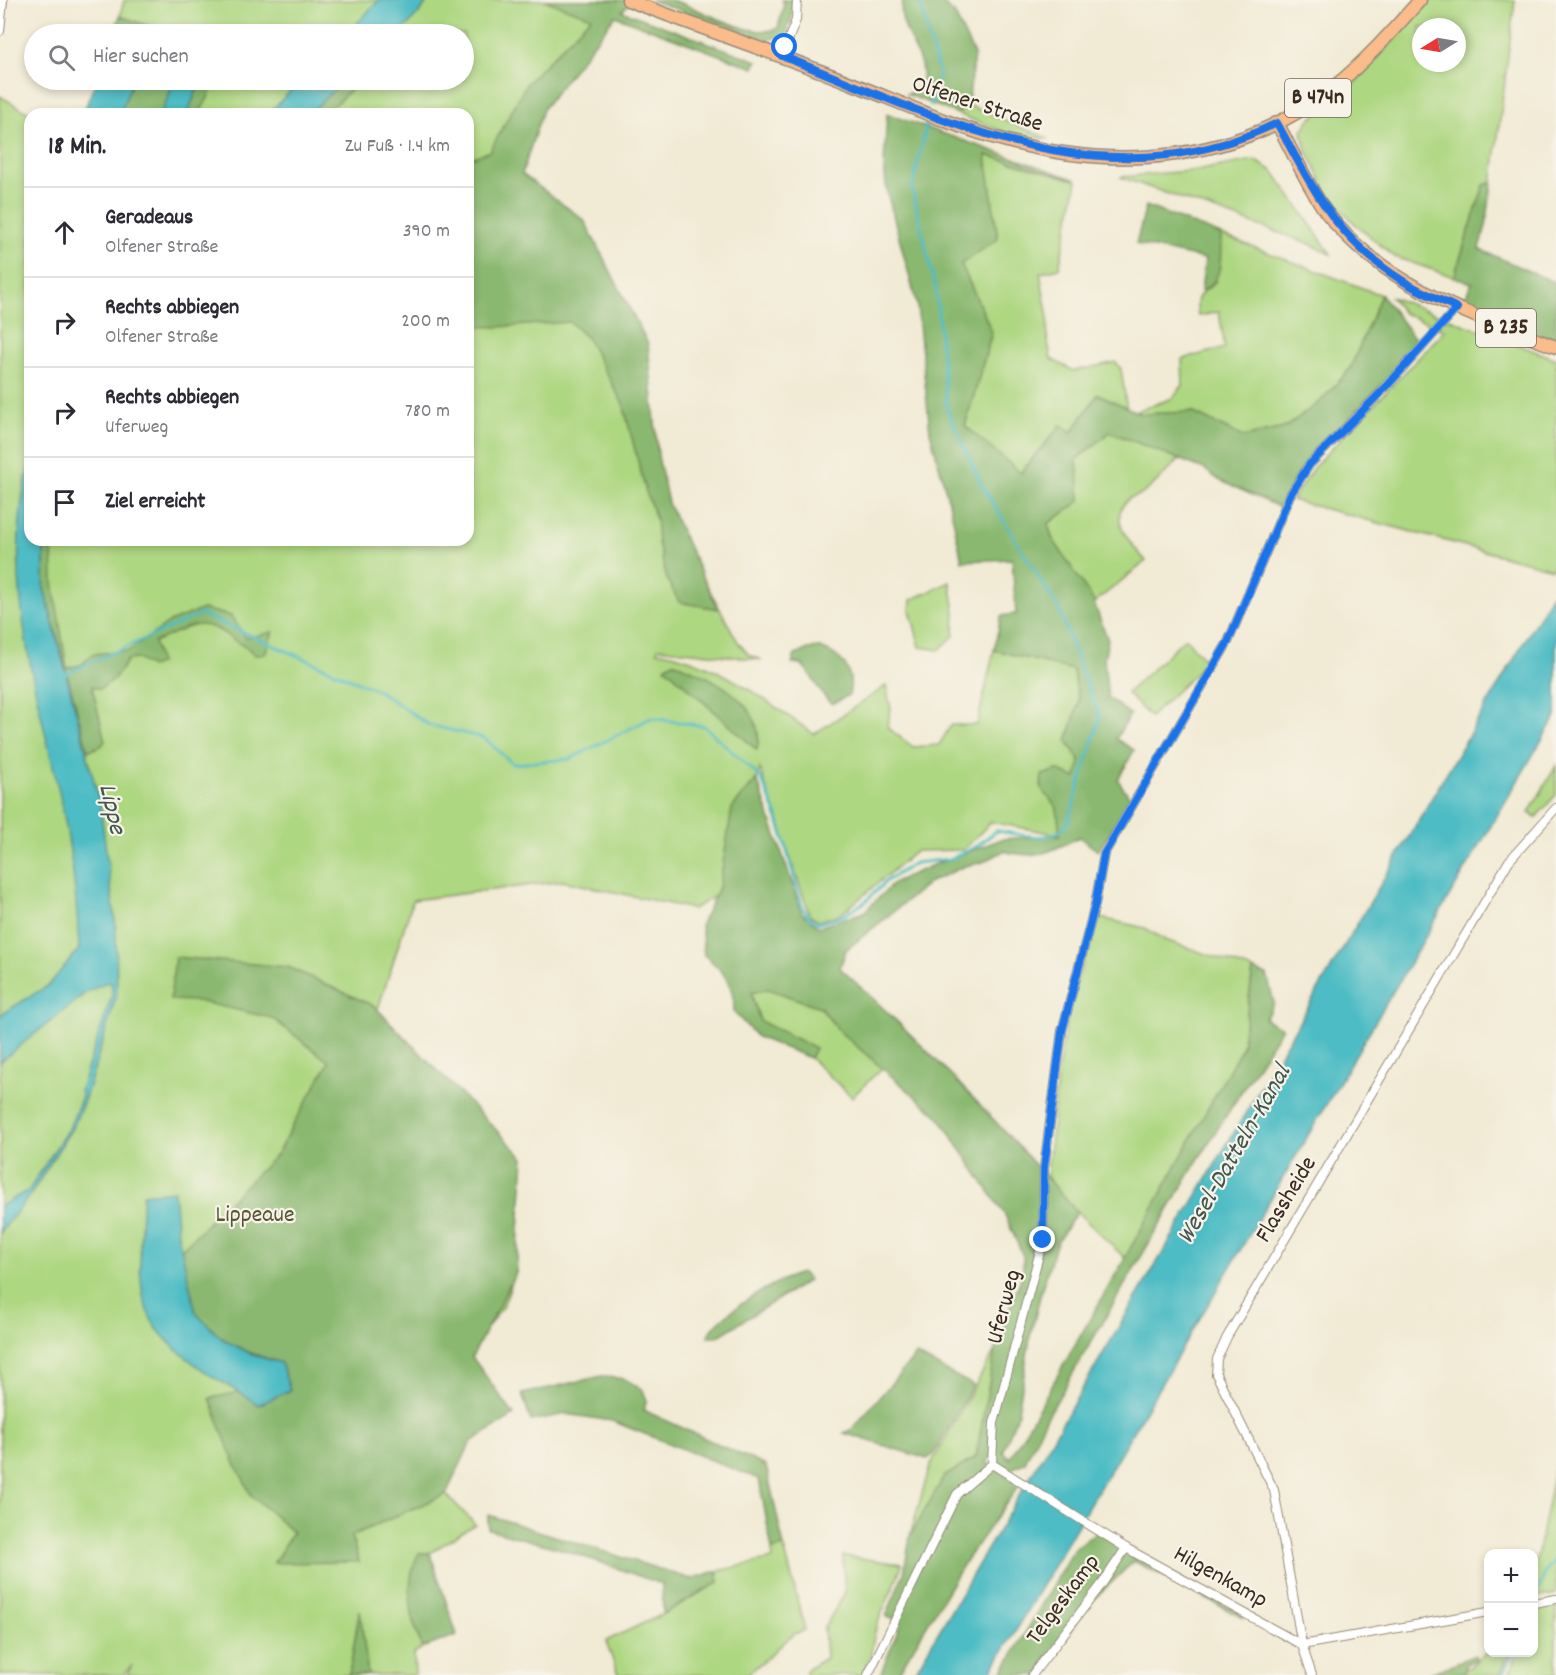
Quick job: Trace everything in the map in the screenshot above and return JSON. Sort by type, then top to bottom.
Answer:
[{"type":"main road","name":"Olfener Straße","points":[[628,0],[782,56],[986,135],[1098,158],[1153,158],[1198,152],[1224,146],[1277,123]]},
{"type":"main road","name":"B 474n","points":[[1277,123],[1335,87],[1389,35],[1420,0]]},
{"type":"main road","name":"B 235","points":[[1277,123],[1324,209],[1344,234],[1364,253],[1397,278],[1457,308],[1556,347]]},
{"type":"street","points":[[0,31],[3,0]]},
{"type":"street","points":[[782,56],[795,20],[797,0]]},
{"type":"street","name":"Uferweg","points":[[992,1464],[994,1424],[1043,1240],[1044,1168],[1062,1031],[1095,905],[1104,854],[1228,642],[1290,495],[1309,465],[1386,387],[1457,308]]},
{"type":"street","name":"Flassheide","points":[[1302,1645],[1274,1490],[1216,1374],[1216,1359],[1509,861],[1556,808]]},
{"type":"street","points":[[868,1675],[957,1494],[992,1464]]},
{"type":"street","name":"Hilgenkamp","points":[[992,1464],[1126,1548],[1302,1645]]},
{"type":"street","name":"Telgeskamp","points":[[1032,1675],[1102,1584],[1126,1548]]},
{"type":"street","points":[[1538,1602],[1556,1599]]},
{"type":"street","points":[[1312,1675],[1302,1645],[1484,1613]]},
{"type":"green space","name":"Lippeaue","points":[[124,0],[545,0],[595,17],[509,168],[654,460],[674,524],[738,642],[749,655],[762,660],[658,648],[657,651],[700,663],[720,673],[758,695],[814,734],[886,686],[891,709],[887,727],[913,747],[939,745],[951,725],[977,725],[994,650],[1073,670],[1079,702],[1067,741],[1080,761],[1076,778],[1057,770],[1057,808],[1061,835],[991,822],[963,850],[916,851],[841,914],[819,921],[810,916],[760,769],[757,779],[739,799],[717,895],[693,909],[563,881],[413,900],[376,1015],[516,1159],[519,1231],[516,1267],[505,1301],[481,1334],[283,1524],[293,1533],[274,1562],[359,1561],[351,1536],[446,1494],[475,1524],[430,1553],[419,1553],[412,1590],[412,1613],[423,1648],[414,1654],[415,1675],[368,1675],[359,1613],[349,1675],[127,1675],[132,1665],[123,1675],[0,1675],[0,96],[24,110],[24,546],[474,546],[474,108],[197,108],[205,90],[474,90],[474,24],[142,24],[120,16]]},
{"type":"green space","points":[[544,0],[633,0],[622,11],[757,61],[754,68],[615,16],[543,109],[522,174],[584,220],[648,344],[658,456],[668,503],[718,609],[679,602],[667,579],[658,543],[656,519],[646,492],[623,404],[587,338],[570,322],[474,326],[474,157],[490,151],[527,83],[591,17]]},
{"type":"green space","points":[[650,0],[674,1],[726,22],[755,30],[767,31],[778,28],[784,4],[782,0],[792,0],[792,17],[786,35],[767,40]]},
{"type":"green space","points":[[903,0],[938,0],[954,13],[974,55],[968,105],[958,114],[906,94],[919,90],[922,78],[918,56],[903,23],[901,12]]},
{"type":"green space","points":[[1431,0],[1515,0],[1492,183],[1484,185],[1454,277],[1395,257],[1356,225],[1329,196],[1305,147],[1302,131],[1309,120],[1346,92],[1412,21],[1412,72],[1466,72],[1466,18],[1414,18]]},
{"type":"green space","points":[[120,16],[142,24],[117,24]]},
{"type":"green space","points":[[129,90],[171,90],[163,108],[122,108]]},
{"type":"green space","points":[[197,90],[211,90],[202,108],[189,108]]},
{"type":"green space","points":[[334,90],[350,90],[332,108],[315,108]]},
{"type":"green space","points":[[968,105],[1049,139],[1014,136],[958,114]]},
{"type":"green space","points":[[887,114],[1077,180],[986,155],[998,239],[961,264],[992,332],[965,426],[1021,473],[1061,425],[1072,432],[1098,394],[1141,414],[1192,412],[1243,437],[1284,428],[1321,401],[1350,369],[1381,295],[1420,345],[1305,464],[1279,507],[1219,480],[1204,469],[1110,432],[1077,459],[1080,501],[1048,524],[1052,538],[1092,598],[1108,640],[1104,659],[1108,698],[1130,714],[1116,739],[1134,750],[1118,780],[1132,801],[1098,851],[1079,837],[1043,853],[1025,855],[1004,851],[983,862],[965,866],[930,882],[846,950],[840,968],[962,1087],[1077,1212],[1057,1242],[1042,1288],[1030,1337],[1018,1412],[1003,1452],[1010,1458],[1125,1258],[1242,1047],[1253,970],[1267,975],[1274,1003],[1265,1019],[1282,1028],[1194,1166],[1046,1419],[1025,1462],[1010,1470],[997,1461],[996,1448],[987,1463],[1020,1484],[966,1560],[897,1675],[880,1675],[901,1623],[886,1616],[904,1573],[910,1536],[944,1477],[976,1457],[995,1350],[1023,1272],[1023,1256],[1005,1215],[939,1117],[839,1031],[820,1007],[768,989],[751,993],[760,1021],[815,1048],[810,1058],[757,1037],[734,1012],[733,994],[727,979],[704,955],[701,924],[719,888],[732,808],[757,779],[802,913],[819,927],[864,912],[895,882],[933,865],[1002,839],[1060,835],[1057,808],[1041,788],[1042,775],[1057,770],[1076,778],[1080,761],[1067,741],[1079,702],[1073,670],[994,650],[1001,616],[1016,614],[1012,559],[962,561],[930,431],[917,305],[887,192],[884,165]]},
{"type":"green space","points":[[985,154],[1077,181],[1059,268],[1040,273],[1048,318],[1047,336],[1051,359],[1074,371],[1116,362],[1121,369],[1127,410],[1098,394],[1072,432],[1061,425],[1020,473],[965,426],[992,332],[961,264],[998,239]]},
{"type":"green space","points":[[1254,160],[1273,171],[1331,254],[1308,243],[1120,177],[1200,170]]},
{"type":"green space","points":[[1492,183],[1486,226],[1479,249],[1556,283],[1556,340],[1461,305],[1472,283],[1454,277],[1484,185]]},
{"type":"green space","points":[[1146,206],[1221,235],[1220,268],[1209,287],[1201,291],[1205,259],[1136,244]]},
{"type":"green space","points":[[1221,235],[1381,295],[1350,369],[1321,401],[1284,428],[1243,437],[1192,412],[1141,414],[1134,412],[1173,398],[1183,385],[1182,359],[1225,348],[1219,312],[1198,316],[1197,308],[1200,295],[1216,281]]},
{"type":"green space","points":[[1391,297],[1556,359],[1556,563],[1552,569],[1292,500],[1313,468],[1445,330],[1403,313]]},
{"type":"green space","points":[[1110,432],[1180,459],[1157,482],[1142,494],[1129,499],[1122,506],[1120,523],[1123,531],[1146,561],[1094,603],[1052,538],[1048,524],[1080,501],[1077,459]]},
{"type":"green space","points":[[44,546],[52,546],[53,583],[67,668],[81,665],[93,654],[128,651],[172,621],[203,609],[231,616],[246,638],[273,632],[265,654],[255,655],[221,631],[202,625],[185,628],[154,642],[160,663],[151,667],[138,659],[128,660],[113,680],[100,689],[92,686],[105,741],[101,746],[88,751],[44,589]]},
{"type":"green space","points":[[950,582],[955,611],[954,636],[939,650],[920,647],[910,610],[911,600]]},
{"type":"green space","points":[[1185,638],[1207,662],[1150,717],[1127,693]]},
{"type":"green space","points":[[820,648],[835,655],[845,665],[850,679],[849,695],[832,704],[801,664],[792,663],[795,655],[808,649]]},
{"type":"green space","points":[[673,662],[718,683],[744,705],[753,718],[758,733],[757,750],[665,667]]},
{"type":"green space","points":[[1556,766],[1556,795],[1536,817],[1529,813]]},
{"type":"green space","points":[[1096,917],[1145,928],[1165,940],[1253,970],[1242,1047],[1125,1258],[1077,1212],[1047,1177],[1058,1069],[1069,1009]]},
{"type":"green space","points":[[175,957],[288,967],[374,1006],[524,1158],[516,1273],[472,1357],[514,1415],[471,1442],[446,1494],[351,1536],[359,1562],[274,1563],[293,1532],[251,1495],[230,1453],[210,1398],[241,1392],[258,1405],[290,1390],[281,1363],[235,1346],[214,1332],[197,1314],[189,1292],[181,1250],[276,1155],[329,1062],[272,1018],[197,1001],[170,1000]]},
{"type":"green space","points":[[768,989],[820,1007],[839,1031],[882,1068],[852,1097],[810,1058],[815,1048],[760,1021],[751,993]]},
{"type":"green space","points":[[802,1273],[809,1280],[717,1337],[708,1337],[713,1328],[735,1308],[779,1282]]},
{"type":"green space","points":[[995,1350],[976,1457],[944,1477],[910,1536],[930,1466]]},
{"type":"green space","points":[[916,1355],[973,1385],[933,1455],[927,1459],[844,1433],[852,1429]]},
{"type":"green space","points":[[602,1376],[625,1379],[643,1390],[647,1401],[643,1410],[766,1466],[784,1547],[772,1550],[759,1479],[612,1421],[566,1414],[531,1421],[522,1394]]},
{"type":"green space","points":[[1556,1462],[1556,1594],[1538,1597],[1538,1551]]},
{"type":"green space","points":[[488,1515],[691,1579],[717,1571],[719,1582],[663,1614],[662,1584],[564,1550],[488,1529]]},
{"type":"green space","points":[[1098,1531],[1244,1616],[1243,1618],[1134,1561],[1092,1601],[1039,1675],[1001,1675],[1074,1549]]},
{"type":"green space","points":[[784,1547],[805,1630],[794,1634],[747,1675],[618,1675],[606,1641],[663,1614],[719,1582],[717,1571],[773,1559],[772,1550]]},
{"type":"green space","points":[[419,1553],[430,1553],[457,1635],[423,1648],[415,1626],[410,1600],[411,1575]]},
{"type":"green space","points":[[843,1556],[902,1564],[877,1625],[869,1663],[864,1675],[806,1675],[806,1670],[826,1658],[824,1628],[845,1593]]},
{"type":"green space","points":[[1556,1604],[1556,1675],[1509,1675],[1516,1657],[1538,1657],[1538,1608]]},
{"type":"green space","points":[[360,1610],[368,1675],[349,1675]]},
{"type":"green space","points":[[1484,1654],[1484,1657],[1507,1657],[1500,1675],[1457,1675],[1466,1670]]},
{"type":"green space","points":[[1475,1655],[1476,1659],[1466,1664],[1464,1673],[1426,1675]]},
{"type":"water","points":[[379,0],[429,0],[409,24],[356,24]]},
{"type":"water","points":[[92,90],[129,90],[122,108],[85,108]]},
{"type":"water","points":[[171,90],[197,90],[189,108],[163,108]]},
{"type":"water","points":[[291,90],[334,90],[315,108],[274,108]]},
{"type":"water","points":[[24,494],[24,546],[44,546],[44,589],[100,804],[116,927],[117,994],[86,1096],[74,1125],[31,1194],[0,1233],[0,1206],[29,1190],[71,1124],[82,1096],[80,1090],[112,996],[112,984],[107,982],[87,992],[0,1062],[0,1015],[49,985],[79,949],[75,891],[67,834],[24,630],[19,546]]},
{"type":"water","name":"Wesel-Datteln-Kanal","points":[[1556,588],[1556,716],[989,1675],[913,1675]]},
{"type":"water","points":[[174,1191],[178,1235],[196,1313],[221,1338],[253,1355],[281,1363],[290,1390],[258,1405],[207,1373],[181,1353],[163,1336],[150,1317],[141,1283],[140,1246],[143,1194]]},
{"type":"waterway","points":[[919,0],[939,73],[931,105]]},
{"type":"waterway","points":[[63,675],[201,614],[379,691],[429,725],[484,738],[513,764],[570,759],[651,718],[704,726],[761,778],[779,821],[802,906],[809,918],[819,923],[843,916],[865,902],[886,881],[915,863],[950,859],[977,846],[996,831],[1035,837],[1061,830],[1068,822],[1100,718],[1058,608],[981,484],[947,409],[936,290],[912,189],[927,122]]},
{"type":"waterway","points":[[1538,1591],[1546,1571],[1556,1558]]},
{"type":"waterway","points":[[1503,1675],[1511,1657]]},
{"type":"route","points":[[785,47],[782,56],[986,135],[1098,158],[1153,158],[1198,152],[1224,146],[1277,123],[1324,209],[1344,234],[1384,269],[1431,297],[1457,308],[1386,387],[1309,465],[1290,495],[1228,642],[1104,854],[1095,905],[1062,1031],[1044,1168],[1043,1240]]},
{"type":"water label","name":"Lippe","points":[[111,809]]}]
